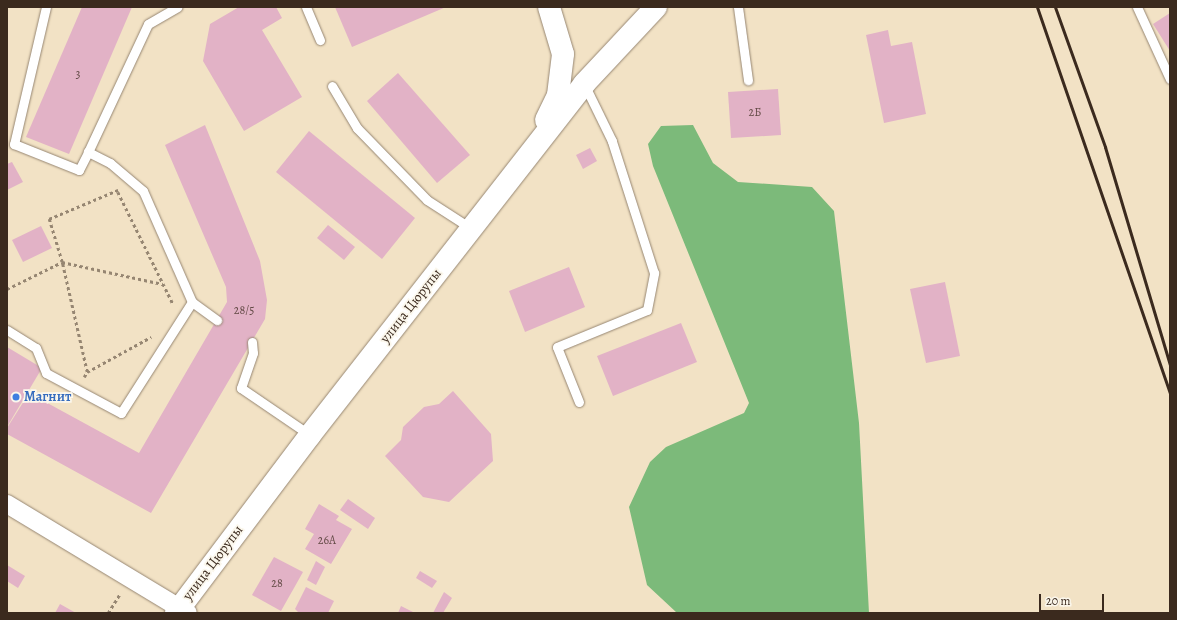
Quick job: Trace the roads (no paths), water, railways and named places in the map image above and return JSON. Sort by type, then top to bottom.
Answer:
[{"type":"main road","points":[[528,158],[558,95],[563,54],[549,7]]},
{"type":"main road","name":"улица Цюрупы","points":[[181,611],[310,435],[528,158],[584,84],[656,7]]},
{"type":"street","points":[[7,504],[181,611]]},
{"type":"lane","points":[[46,7],[14,144],[79,170],[148,24],[178,7]]},
{"type":"lane","points":[[306,7],[320,40]]},
{"type":"lane","points":[[738,7],[748,80]]},
{"type":"lane","points":[[1137,7],[1170,79]]},
{"type":"lane","points":[[579,402],[557,347],[647,310],[654,273],[612,141],[584,84]]},
{"type":"lane","points":[[332,86],[356,128],[427,200],[472,229]]},
{"type":"lane","points":[[88,152],[110,163],[143,191],[192,302],[217,320]]},
{"type":"lane","points":[[7,330],[36,348],[46,374],[121,413],[192,302]]},
{"type":"lane","points":[[252,342],[253,353],[241,388],[310,435]]},
{"type":"railway","points":[[1037,7],[1170,394]]},
{"type":"railway","points":[[1055,7],[1105,147],[1170,365]]},
{"type":"place","name":"Магнит","points":[[16,397]]}]
